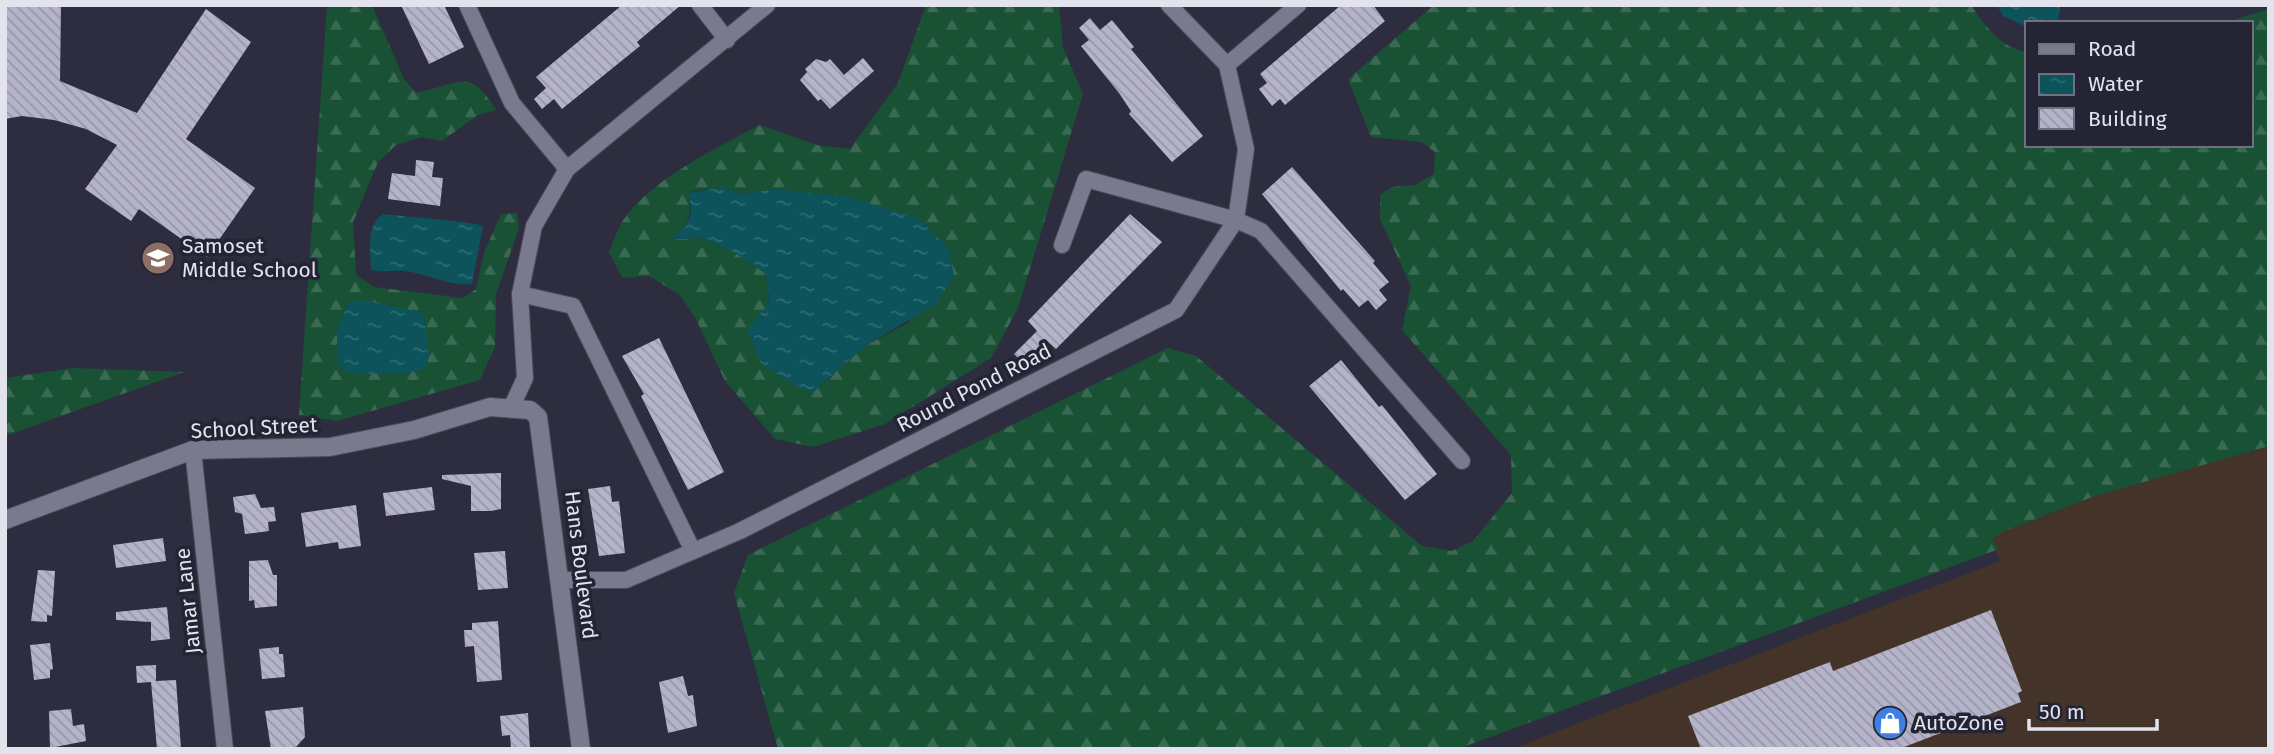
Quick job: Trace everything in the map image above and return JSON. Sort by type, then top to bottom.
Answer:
[{"type":"street","points":[[467,5],[512,103],[566,169]]},
{"type":"street","points":[[700,5],[727,40]]},
{"type":"street","points":[[511,408],[525,377],[520,294],[534,226],[566,169],[767,5]]},
{"type":"street","points":[[1169,5],[1227,65],[1298,5]]},
{"type":"street","name":"Round Pond Road","points":[[561,580],[626,580],[740,531],[1175,310],[1236,220],[1246,149],[1227,65]]},
{"type":"street","points":[[1062,245],[1086,178],[1236,220],[1261,231],[1462,461]]},
{"type":"street","points":[[520,294],[573,306],[693,551]]},
{"type":"street","name":"School Street","points":[[5,520],[193,450],[330,447],[414,430],[490,407],[511,408]]},
{"type":"street","name":"Hans Boulevard","points":[[511,408],[530,410],[538,417],[581,749]]},
{"type":"street","name":"Jamar Lane","points":[[193,450],[225,749]]},
{"type":"shaded area","points":[[2269,446],[2269,749],[1511,749],[2000,561],[1991,539],[2005,531],[2095,496]]},
{"type":"green space","points":[[327,5],[372,5],[404,79],[416,93],[454,83],[470,83],[486,96],[496,110],[478,115],[442,141],[421,137],[396,145],[378,162],[353,222],[356,275],[374,287],[463,298],[476,289],[484,253],[501,214],[517,213],[519,228],[496,294],[495,347],[480,380],[337,421],[299,415]]},
{"type":"green space","points":[[926,5],[1059,5],[1063,48],[1083,94],[1018,308],[991,358],[885,424],[813,447],[775,439],[725,381],[695,317],[680,295],[649,276],[622,278],[609,252],[622,222],[634,207],[685,166],[760,125],[817,145],[850,149],[898,83]],"holes":[[[723,187],[741,194],[776,189],[910,322],[865,346],[813,392],[769,304],[766,274],[733,251],[714,242],[673,237],[687,223],[689,192]]]},
{"type":"green space","points":[[1434,5],[1971,5],[1988,28],[2002,41],[2025,52],[2025,147],[2253,147],[2253,21],[2230,21],[2269,9],[2269,446],[2095,496],[2005,531],[1992,539],[1999,549],[1458,749],[778,749],[734,593],[748,555],[1168,348],[1196,356],[1422,546],[1452,551],[1473,541],[1512,493],[1511,455],[1402,330],[1411,286],[1380,219],[1380,195],[1392,187],[1415,185],[1434,174],[1435,152],[1421,142],[1371,137],[1348,79]]},
{"type":"green space","points":[[73,368],[184,372],[5,436],[5,378]]},
{"type":"water","points":[[1997,5],[2060,5],[2058,21],[2025,21],[2025,26],[2003,16]]},
{"type":"water","points":[[723,187],[741,194],[776,189],[848,197],[918,218],[949,249],[954,276],[936,304],[865,346],[813,392],[797,387],[761,363],[747,330],[769,303],[766,274],[713,242],[672,237],[690,218],[689,193]]},
{"type":"water","points":[[383,214],[483,226],[472,284],[448,282],[406,271],[371,270],[371,232],[377,219]]},
{"type":"water","points":[[363,300],[423,313],[429,356],[426,368],[406,373],[350,374],[337,363],[337,328],[349,302]]},
{"type":"building","points":[[5,5],[61,5],[60,81],[137,113],[206,9],[251,42],[186,139],[255,188],[207,257],[139,209],[131,221],[85,189],[117,145],[86,129],[54,120],[22,116],[5,119]]},
{"type":"building","points":[[401,5],[444,5],[464,47],[429,64]]},
{"type":"building","points":[[622,5],[681,5],[637,42],[640,46],[562,109],[554,99],[542,109],[534,99],[546,88],[536,77]]},
{"type":"building","points":[[1341,5],[1373,5],[1385,21],[1285,105],[1280,99],[1272,106],[1259,89],[1267,83],[1260,74]]},
{"type":"building","points":[[1090,18],[1100,30],[1112,20],[1134,47],[1131,49],[1203,136],[1172,162],[1129,114],[1131,111],[1119,93],[1081,46],[1089,40],[1079,28]]},
{"type":"building","points":[[863,58],[874,71],[830,109],[821,99],[818,101],[800,80],[807,72],[805,69],[816,59],[826,62],[830,59],[844,75]]},
{"type":"building","points":[[416,160],[434,162],[432,177],[443,178],[440,206],[388,199],[392,173],[415,176]]},
{"type":"building","points":[[1292,167],[1375,261],[1373,263],[1389,282],[1379,290],[1387,300],[1376,310],[1368,300],[1359,307],[1343,289],[1341,291],[1262,194]]},
{"type":"building","points":[[1130,214],[1162,242],[1056,349],[1046,340],[1023,363],[1014,354],[1037,331],[1028,321]]},
{"type":"building","points":[[659,338],[724,472],[688,490],[641,396],[644,394],[622,356]]},
{"type":"building","points":[[1341,360],[1379,407],[1382,405],[1437,474],[1405,500],[1309,386]]},
{"type":"building","points":[[501,473],[501,509],[491,511],[471,511],[471,486],[442,479],[442,475]]},
{"type":"building","points":[[610,486],[612,502],[619,501],[625,553],[599,556],[588,489]]},
{"type":"building","points":[[432,487],[435,510],[386,516],[383,493]]},
{"type":"building","points":[[255,494],[261,508],[274,507],[276,521],[268,522],[269,531],[245,534],[242,514],[235,512],[233,497]]},
{"type":"building","points":[[356,505],[361,546],[339,549],[338,542],[306,547],[301,513]]},
{"type":"building","points":[[163,538],[166,561],[116,568],[113,545]]},
{"type":"building","points":[[505,551],[508,588],[478,590],[474,553]]},
{"type":"building","points":[[268,560],[273,575],[277,575],[277,606],[255,608],[254,600],[249,601],[249,561]]},
{"type":"building","points":[[38,570],[55,571],[52,616],[47,615],[47,622],[31,621]]},
{"type":"building","points":[[167,607],[170,639],[151,641],[151,622],[116,620],[116,612]]},
{"type":"building","points":[[1991,610],[2022,691],[2018,693],[2021,702],[1899,749],[1701,749],[1688,716],[1830,662],[1833,671]]},
{"type":"building","points":[[498,621],[502,680],[477,682],[474,646],[465,647],[464,630],[472,630],[472,623]]},
{"type":"building","points":[[50,643],[53,669],[50,670],[50,678],[34,680],[30,645]]},
{"type":"building","points":[[279,647],[279,654],[283,654],[285,677],[262,679],[259,649]]},
{"type":"building","points":[[156,665],[156,681],[176,680],[181,749],[157,749],[151,682],[137,683],[136,666]]},
{"type":"building","points":[[683,676],[688,696],[693,695],[697,726],[668,733],[659,682]]},
{"type":"building","points":[[303,707],[305,737],[296,747],[271,749],[265,711]]},
{"type":"building","points":[[71,709],[73,726],[84,724],[86,741],[50,748],[49,711]]},
{"type":"building","points":[[528,713],[530,749],[511,749],[510,735],[502,736],[500,716]]},
{"type":"place","name":"Samoset Middle School","points":[[158,258]]},
{"type":"place","name":"AutoZone","points":[[1890,723]]}]
